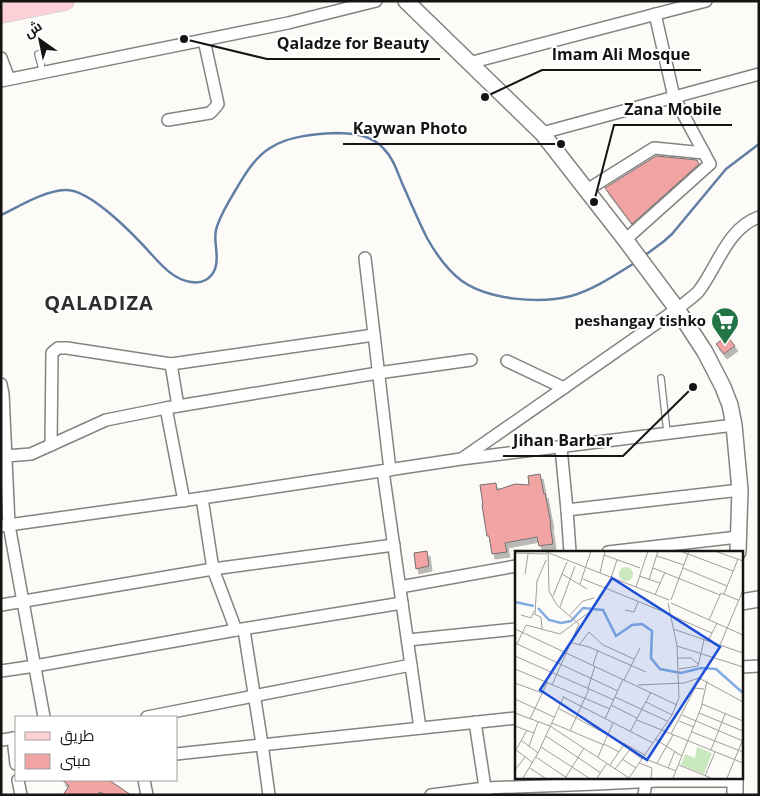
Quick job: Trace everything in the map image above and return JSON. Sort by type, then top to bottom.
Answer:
[{"type":"main road","points":[[1,3],[11,1]]},
{"type":"main road","points":[[1,14],[65,1]]},
{"type":"street","points":[[1,58],[5,80],[288,23],[376,1]]},
{"type":"street","points":[[469,63],[655,14],[682,4],[706,1]]},
{"type":"street","points":[[409,2],[542,133],[676,309],[715,370],[730,405],[734,424],[740,490],[738,545],[627,551]]},
{"type":"street","points":[[626,242],[710,164],[674,97],[655,14]]},
{"type":"street","points":[[168,120],[210,113],[218,104],[204,40]]},
{"type":"street","points":[[542,133],[759,74]]},
{"type":"street","points":[[587,190],[654,148],[704,153]]},
{"type":"street","points":[[461,459],[676,309],[697,292],[734,235],[746,224],[759,217]]},
{"type":"street","points":[[365,258],[394,545],[420,728]]},
{"type":"street","points":[[51,445],[52,353],[58,348],[171,364],[374,335]]},
{"type":"street","points":[[6,456],[31,454],[106,420],[166,408],[378,373],[471,360]]},
{"type":"street","points":[[507,361],[564,388]]},
{"type":"street","points":[[171,364],[178,406]]},
{"type":"street","points":[[1,384],[6,456],[5,525],[44,716]]},
{"type":"street","points":[[166,408],[184,501]]},
{"type":"street","points":[[5,525],[184,501],[461,459],[561,448],[734,424]]},
{"type":"street","points":[[561,448],[568,510],[570,551]]},
{"type":"street","points":[[568,510],[740,490]]},
{"type":"street","points":[[202,498],[213,569],[240,630],[254,696],[268,795]]},
{"type":"street","points":[[1,605],[213,569],[394,545]]},
{"type":"street","points":[[400,587],[515,566]]},
{"type":"street","points":[[742,602],[759,598]]},
{"type":"street","points":[[1,671],[402,603]]},
{"type":"street","points":[[408,640],[515,628]]},
{"type":"street","points":[[153,716],[411,665]]},
{"type":"street","points":[[742,667],[759,666]]},
{"type":"street","points":[[178,754],[515,718]]},
{"type":"street","points":[[475,722],[486,792]]},
{"type":"street","points":[[10,739],[15,760]]},
{"type":"street","points":[[431,795],[597,790],[654,780],[735,784]]},
{"type":"street","points":[[644,795],[654,780]]},
{"type":"street","points":[[18,781],[21,795]]},
{"type":"street","points":[[144,781],[147,795]]},
{"type":"lane","points":[[38,54],[43,73]]},
{"type":"lane","points":[[661,378],[667,432]]},
{"type":"building","points":[[656,156],[697,160],[699,164],[632,224],[605,188]]},
{"type":"building","name":"peshangay tishko","points":[[727,336],[735,346],[724,354],[716,344]]},
{"type":"building","points":[[540,474],[551,524],[553,544],[539,546],[537,537],[505,543],[507,552],[492,554],[489,536],[487,536],[480,485],[496,483],[497,490],[515,484],[529,485],[528,476]]},
{"type":"building","points":[[427,551],[429,566],[416,569],[414,553]]},
{"type":"building","points":[[63,781],[110,781],[131,795],[105,795],[100,792],[97,795],[63,795],[69,786]]},
{"type":"waterway","points":[[1,215],[49,193],[65,190],[75,192],[100,205],[175,276],[185,281],[202,281],[209,278],[215,269],[217,259],[215,235],[221,215],[254,162],[270,148],[293,138],[336,133],[368,138],[379,144],[390,156],[434,250],[451,272],[473,287],[515,299],[545,300],[559,298],[588,290],[636,262]]},
{"type":"waterway","points":[[644,256],[672,234],[726,169],[759,144]]},
{"type":"place","name":"Qaladze for Beauty","points":[[184,39]]},
{"type":"place","name":"Imam Ali Mosque","points":[[485,97]]},
{"type":"place","name":"Kaywan Photo","points":[[561,144]]},
{"type":"place","name":"Zana Mobile","points":[[594,202]]},
{"type":"place","name":"peshangay tishko","points":[[725,345]]},
{"type":"place","name":"Jihan Barbar","points":[[693,387]]},
{"type":"district","name":"QALADIZA","points":[[99,303]]}]
